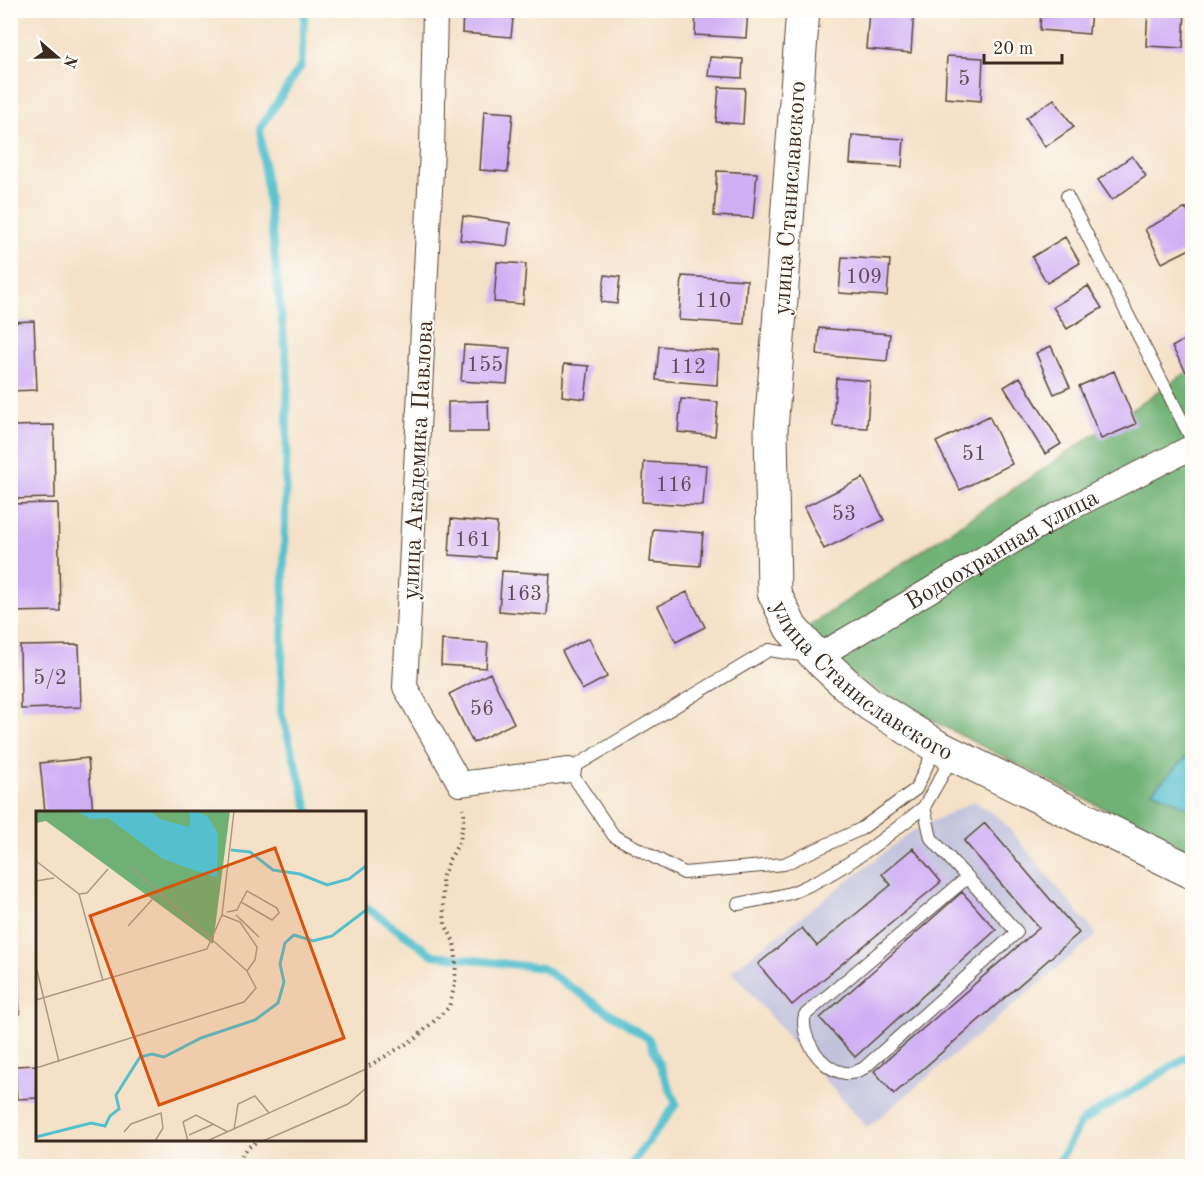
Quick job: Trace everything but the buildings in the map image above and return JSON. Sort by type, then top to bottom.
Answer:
[{"type":"street","name":"улица Академика Павлова","points":[[435,10],[432,150],[405,687],[460,784]]},
{"type":"street","name":"улица Станиславского","points":[[803,10],[771,430],[774,592],[791,628],[848,687],[871,705],[944,750],[1192,872]]},
{"type":"street","name":"Водоохранная улица","points":[[817,657],[1057,515],[1192,447]]},
{"type":"street","points":[[460,784],[569,771]]},
{"type":"lane","points":[[1067,195],[1192,440]]},
{"type":"lane","points":[[817,657],[769,650],[569,771],[614,836],[684,873],[784,864],[861,829],[916,789],[944,750]]},
{"type":"lane","points":[[738,904],[795,891],[844,866],[877,845],[924,807],[944,750]]},
{"type":"lane","points":[[924,807],[931,838],[968,877],[1017,932],[864,1068],[853,1073],[842,1073],[832,1069],[814,1052],[804,1028],[805,1015],[968,877]]},
{"type":"path","points":[[366,1068],[416,1038],[449,1007],[454,985],[456,958],[454,942],[445,924],[442,878],[460,841],[464,814],[460,784]]},
{"type":"path","points":[[234,1167],[246,1149],[258,1141]]},
{"type":"shaded area","points":[[974,801],[1001,819],[1097,935],[867,1128],[731,971],[911,832]]},
{"type":"green space","points":[[1192,369],[1192,852],[947,728],[817,657],[793,637]]},
{"type":"water","points":[[1192,752],[1192,809],[1152,791]]},
{"type":"waterway","points":[[305,10],[301,66],[260,129],[288,374],[281,712],[309,811]]},
{"type":"waterway","points":[[366,907],[433,955],[542,968],[649,1039],[676,1104],[630,1166]]},
{"type":"waterway","points":[[1057,1166],[1081,1122],[1192,1054]]}]
